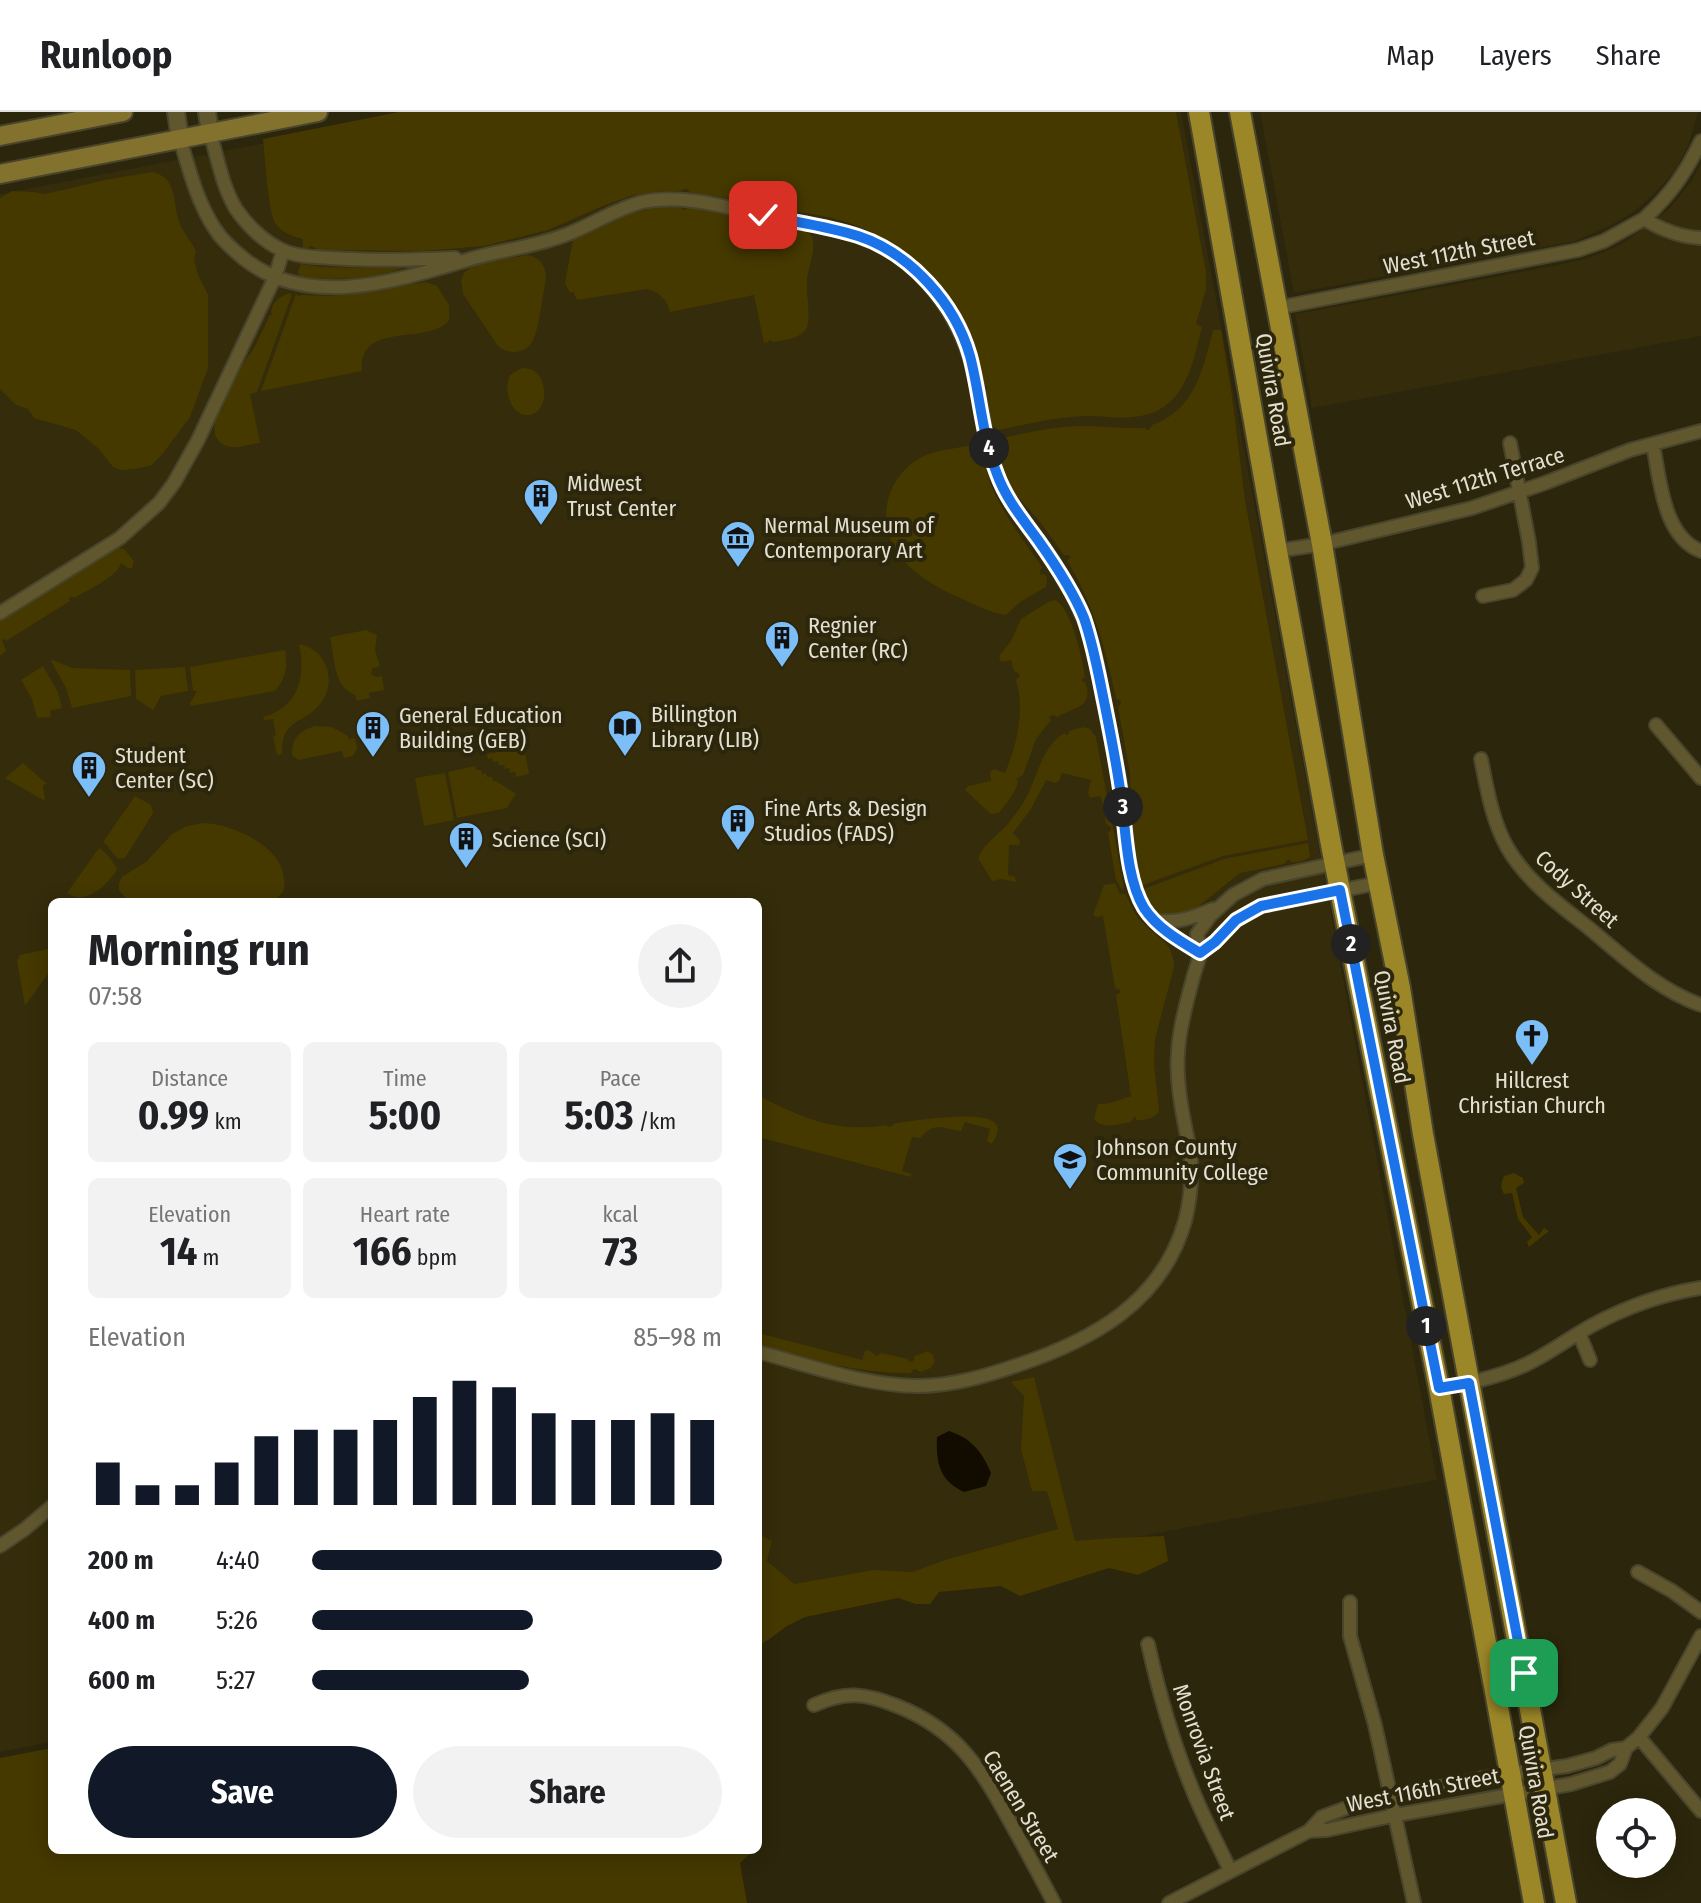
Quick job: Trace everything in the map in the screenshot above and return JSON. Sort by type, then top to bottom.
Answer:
[{"type":"main road","points":[[0,136],[123,112]]},
{"type":"main road","points":[[0,174],[318,112]]},
{"type":"main road","name":"Quivira Road","points":[[1199,112],[1340,890],[1439,1388],[1534,1903]]},
{"type":"main road","name":"Quivira Road","points":[[1240,112],[1322,544],[1423,1134],[1566,1903]]},
{"type":"street","points":[[176,112],[180,139],[203,208],[216,231],[251,264],[275,277],[312,286],[349,287],[420,274],[531,246],[568,234],[620,210],[662,200],[680,200],[858,236],[892,253],[922,276],[957,325],[969,352],[987,437],[1006,496],[1068,587],[1092,641],[1136,890],[1155,921],[1200,953]]},
{"type":"street","points":[[207,112],[228,193],[237,209],[262,237],[283,251],[307,257],[351,259],[474,258]]},
{"type":"street","name":"West 112th Street","points":[[1276,308],[1578,250],[1604,241],[1644,219],[1673,190],[1701,141]]},
{"type":"street","points":[[1644,219],[1663,231],[1701,238]]},
{"type":"street","points":[[1,612],[120,538],[159,503],[198,440],[275,277],[283,251]]},
{"type":"street","name":"West 112th Terrace","points":[[1277,551],[1322,544],[1437,517],[1520,493],[1630,450],[1701,431]]},
{"type":"street","points":[[1483,596],[1513,590],[1526,580],[1532,568],[1510,443]]},
{"type":"street","points":[[1653,445],[1667,512],[1674,528],[1682,539],[1701,551]]},
{"type":"street","points":[[1656,725],[1701,778]]},
{"type":"street","name":"Cody Street","points":[[1481,759],[1497,824],[1509,850],[1525,873],[1650,979],[1701,1005]]},
{"type":"street","points":[[762,1353],[880,1383],[918,1386],[954,1384],[1054,1352],[1111,1323],[1136,1303],[1158,1277],[1174,1250],[1185,1221],[1191,1189],[1191,1159],[1178,1081],[1178,1052],[1200,953],[1197,934],[1211,915],[1233,895],[1263,879],[1373,855]]},
{"type":"street","points":[[1200,953],[1236,920],[1261,906],[1379,883]]},
{"type":"street","points":[[1155,921],[1188,919],[1221,906]]},
{"type":"street","points":[[1439,1388],[1491,1378],[1528,1363],[1623,1310],[1646,1301],[1701,1288]]},
{"type":"street","points":[[1579,1333],[1590,1360]]},
{"type":"street","points":[[0,1546],[48,1509]]},
{"type":"street","points":[[1638,1572],[1701,1612]]},
{"type":"street","points":[[1350,1602],[1350,1636],[1375,1725],[1414,1903]]},
{"type":"street","name":"West 116th Street","points":[[1169,1903],[1309,1831],[1322,1817],[1354,1805],[1392,1797],[1544,1779],[1580,1782],[1610,1772],[1620,1764],[1626,1748],[1662,1708],[1701,1636]]},
{"type":"street","name":"Monrovia Street","points":[[1148,1644],[1174,1742],[1230,1870]]},
{"type":"street","name":"Caenen Street","points":[[814,1705],[834,1696],[864,1695],[909,1710],[948,1736],[979,1768],[1054,1903]]},
{"type":"street","points":[[1639,1737],[1701,1811]]},
{"type":"street","name":"West 116th Street","points":[[1309,1831],[1396,1815],[1512,1784],[1544,1779],[1567,1766],[1626,1748]]},
{"type":"shaded area","points":[[399,112],[1176,112],[1206,272],[1206,289],[1196,324],[1202,327],[1194,357],[1183,386],[1175,397],[1150,414],[1128,418],[1067,417],[999,430],[989,419],[984,392],[987,386],[984,386],[965,328],[938,284],[901,249],[878,235],[837,219],[690,192],[687,188],[634,195],[548,230],[484,246],[422,251],[318,250],[311,246],[307,249],[303,248],[303,239],[277,226],[270,207],[263,139]]},
{"type":"shaded area","name":"Johnson County Community College","points":[[427,112],[1181,112],[1437,1480],[762,1608],[762,898],[48,898],[48,1743],[0,1752],[0,194]]},
{"type":"shaded area","points":[[1260,112],[1698,112],[1688,147],[1674,172],[1632,213],[1606,228],[1575,241],[1294,293]]},
{"type":"shaded area","points":[[1701,163],[1701,336],[1312,408],[1295,314],[1592,257],[1622,244],[1669,209],[1692,181]]},
{"type":"shaded area","points":[[152,172],[161,175],[171,186],[180,224],[196,252],[194,259],[198,275],[208,295],[208,368],[190,417],[164,452],[152,465],[121,470],[113,467],[99,449],[76,430],[34,418],[28,409],[16,405],[0,389],[0,198],[12,191],[45,194]]},
{"type":"shaded area","points":[[657,207],[685,210],[688,207],[803,229],[809,233],[813,248],[807,282],[808,322],[804,331],[792,338],[764,343],[754,295],[670,312],[662,297],[647,289],[577,300],[565,283],[573,240],[622,216]]},
{"type":"shaded area","points":[[527,255],[539,260],[546,278],[532,342],[525,349],[511,352],[498,346],[463,294],[461,280],[473,265]]},
{"type":"shaded area","points":[[301,264],[402,268],[365,277],[324,279],[299,277]]},
{"type":"shaded area","points":[[426,282],[437,286],[449,305],[450,319],[441,327],[383,339],[371,345],[364,355],[362,371],[261,391],[296,294],[300,297],[332,296]]},
{"type":"shaded area","points":[[291,293],[257,392],[250,394],[260,443],[239,447],[225,445],[217,438],[214,427],[217,415],[223,408],[221,404],[231,381],[272,315],[274,304]]},
{"type":"shaded area","points":[[1213,330],[1221,330],[1245,500],[1308,840],[1223,856],[1143,885],[1140,884],[1132,834],[1130,774],[1118,707],[1121,704],[1116,699],[1098,629],[1068,562],[1071,558],[1064,555],[1011,489],[995,446],[1001,438],[1061,427],[1149,430],[1188,399],[1201,373]]},
{"type":"shaded area","points":[[522,368],[538,375],[544,393],[538,410],[525,415],[512,405],[508,394],[510,375]]},
{"type":"shaded area","points":[[968,446],[978,452],[1002,508],[1042,567],[1041,575],[1047,577],[1046,587],[1020,602],[1006,615],[982,608],[929,582],[903,560],[888,531],[886,515],[889,496],[905,470],[925,455]]},
{"type":"shaded area","points":[[120,548],[134,561],[132,568],[121,563],[101,583],[74,598],[72,596],[70,601],[6,641],[2,640],[6,651],[0,656],[0,620]]},
{"type":"shaded area","points":[[1056,600],[1067,614],[1076,636],[1087,697],[1081,706],[1057,717],[1049,717],[1051,720],[1036,739],[1023,775],[1016,779],[1013,794],[999,813],[991,814],[965,790],[968,786],[991,781],[990,772],[994,769],[1005,773],[1013,751],[1020,715],[1016,680],[1020,676],[1014,671],[1011,660],[1001,662],[999,656],[1011,641],[1021,619]]},
{"type":"shaded area","points":[[366,630],[377,635],[375,650],[380,666],[373,667],[371,674],[382,676],[384,690],[369,693],[370,698],[357,701],[339,679],[330,637]]},
{"type":"shaded area","points":[[299,644],[316,652],[322,659],[329,685],[315,710],[290,727],[283,742],[282,754],[277,755],[273,719],[264,720],[263,717],[285,706],[297,689],[301,668]]},
{"type":"shaded area","points":[[285,650],[285,672],[275,691],[191,706],[197,691],[193,691],[190,667]]},
{"type":"shaded area","points":[[53,660],[72,668],[130,670],[131,696],[72,708]]},
{"type":"shaded area","points":[[43,666],[58,692],[62,708],[50,711],[51,717],[37,718],[32,699],[21,680]]},
{"type":"shaded area","points":[[185,667],[188,691],[161,696],[153,710],[136,699],[135,670]]},
{"type":"shaded area","points":[[315,726],[332,727],[349,739],[355,738],[357,748],[353,756],[344,758],[342,751],[298,760],[292,755],[295,740],[305,730]]},
{"type":"shaded area","points":[[1083,727],[1090,729],[1096,737],[1124,888],[1122,890],[1116,880],[1108,833],[1111,827],[1106,824],[1101,796],[1090,798],[1091,780],[1062,773],[1055,783],[1046,780],[1031,809],[1013,833],[1020,841],[1019,845],[1009,845],[1008,875],[1015,877],[1016,882],[992,881],[978,858],[980,853],[1009,823],[1023,803],[1050,746],[1065,733]]},
{"type":"shaded area","points":[[524,747],[529,774],[516,777],[509,768],[505,769],[498,761],[493,762],[492,758],[488,759],[487,754]]},
{"type":"shaded area","points":[[23,763],[47,784],[43,785],[45,801],[5,778]]},
{"type":"shaded area","points":[[475,766],[476,770],[486,773],[487,777],[492,777],[493,781],[516,794],[507,808],[457,818],[448,772]]},
{"type":"shaded area","points":[[445,773],[454,820],[424,826],[415,778]]},
{"type":"shaded area","points":[[135,796],[151,805],[153,813],[125,858],[119,859],[103,842]]},
{"type":"shaded area","points":[[204,823],[227,827],[262,845],[279,863],[283,873],[283,892],[278,898],[126,898],[119,890],[122,877],[147,861],[172,834],[187,826]]},
{"type":"shaded area","points":[[1308,843],[1310,857],[1296,862],[1286,860],[1280,865],[1240,873],[1189,914],[1159,914],[1147,903],[1141,890],[1224,859]]},
{"type":"shaded area","points":[[99,848],[117,870],[101,888],[88,896],[67,893]]},
{"type":"shaded area","points":[[1115,883],[1120,894],[1126,894],[1139,919],[1168,946],[1174,967],[1155,1039],[1159,1111],[1149,1118],[1136,1120],[1136,1117],[1131,1122],[1106,1125],[1094,1119],[1098,1104],[1131,1096],[1116,995],[1120,990],[1115,988],[1103,916],[1093,915],[1104,885]]},
{"type":"shaded area","points":[[48,949],[48,974],[25,1006],[17,961],[20,955]]},
{"type":"shaded area","points":[[762,1097],[820,1122],[852,1127],[888,1127],[947,1117],[978,1117],[996,1124],[998,1131],[991,1144],[987,1141],[990,1129],[965,1122],[961,1131],[934,1128],[921,1138],[912,1137],[902,1171],[911,1174],[911,1177],[762,1138]]},
{"type":"shaded area","points":[[1514,1173],[1523,1178],[1524,1183],[1516,1188],[1523,1217],[1539,1235],[1544,1228],[1549,1231],[1529,1247],[1527,1242],[1532,1237],[1518,1219],[1512,1193],[1504,1194],[1501,1187],[1504,1176]]},
{"type":"shaded area","points":[[762,1334],[862,1360],[868,1350],[877,1356],[881,1353],[908,1359],[909,1362],[928,1351],[935,1361],[931,1368],[920,1372],[913,1369],[911,1373],[891,1373],[814,1360],[762,1346]]},
{"type":"shaded area","points":[[1034,1377],[1075,1541],[1164,1536],[1168,1561],[1138,1575],[1109,1568],[1020,1596],[1001,1586],[939,1592],[930,1604],[916,1604],[898,1598],[805,1617],[762,1643],[762,1536],[772,1541],[767,1561],[794,1584],[874,1570],[912,1572],[1058,1529],[1047,1491],[1032,1491],[1021,1449],[1024,1396],[1011,1382]]},
{"type":"shaded area","points":[[949,1431],[970,1442],[980,1452],[991,1473],[986,1486],[964,1492],[944,1476],[937,1455],[937,1437]]},
{"type":"shaded area","points":[[48,1749],[48,1854],[750,1854],[740,1863],[747,1903],[0,1903],[0,1758]]},
{"type":"place","name":"Midwest Trust Center","points":[[541,527]]},
{"type":"place","name":"Nermal Museum of Contemporary Art","points":[[738,569]]},
{"type":"place","name":"Regnier Center (RC)","points":[[782,669]]},
{"type":"place","name":"Billington Library (LIB)","points":[[625,758]]},
{"type":"place","name":"General Education Building (GEB)","points":[[373,759]]},
{"type":"place","name":"Student Center (SC)","points":[[89,799]]},
{"type":"place","name":"Fine Arts & Design Studios (FADS)","points":[[738,852]]},
{"type":"place","name":"Science (SCI)","points":[[466,870]]},
{"type":"place","name":"Hillcrest Christian Church","points":[[1532,1067]]},
{"type":"place","name":"Johnson County Community College","points":[[1070,1191]]},
{"type":"route","points":[[763,215],[858,236],[881,246],[922,276],[957,325],[969,352],[987,437],[1006,496],[1068,587],[1092,641],[1136,890],[1151,917],[1170,934],[1200,953],[1236,920],[1261,906],[1340,890],[1439,1388],[1469,1383],[1524,1673]]}]
